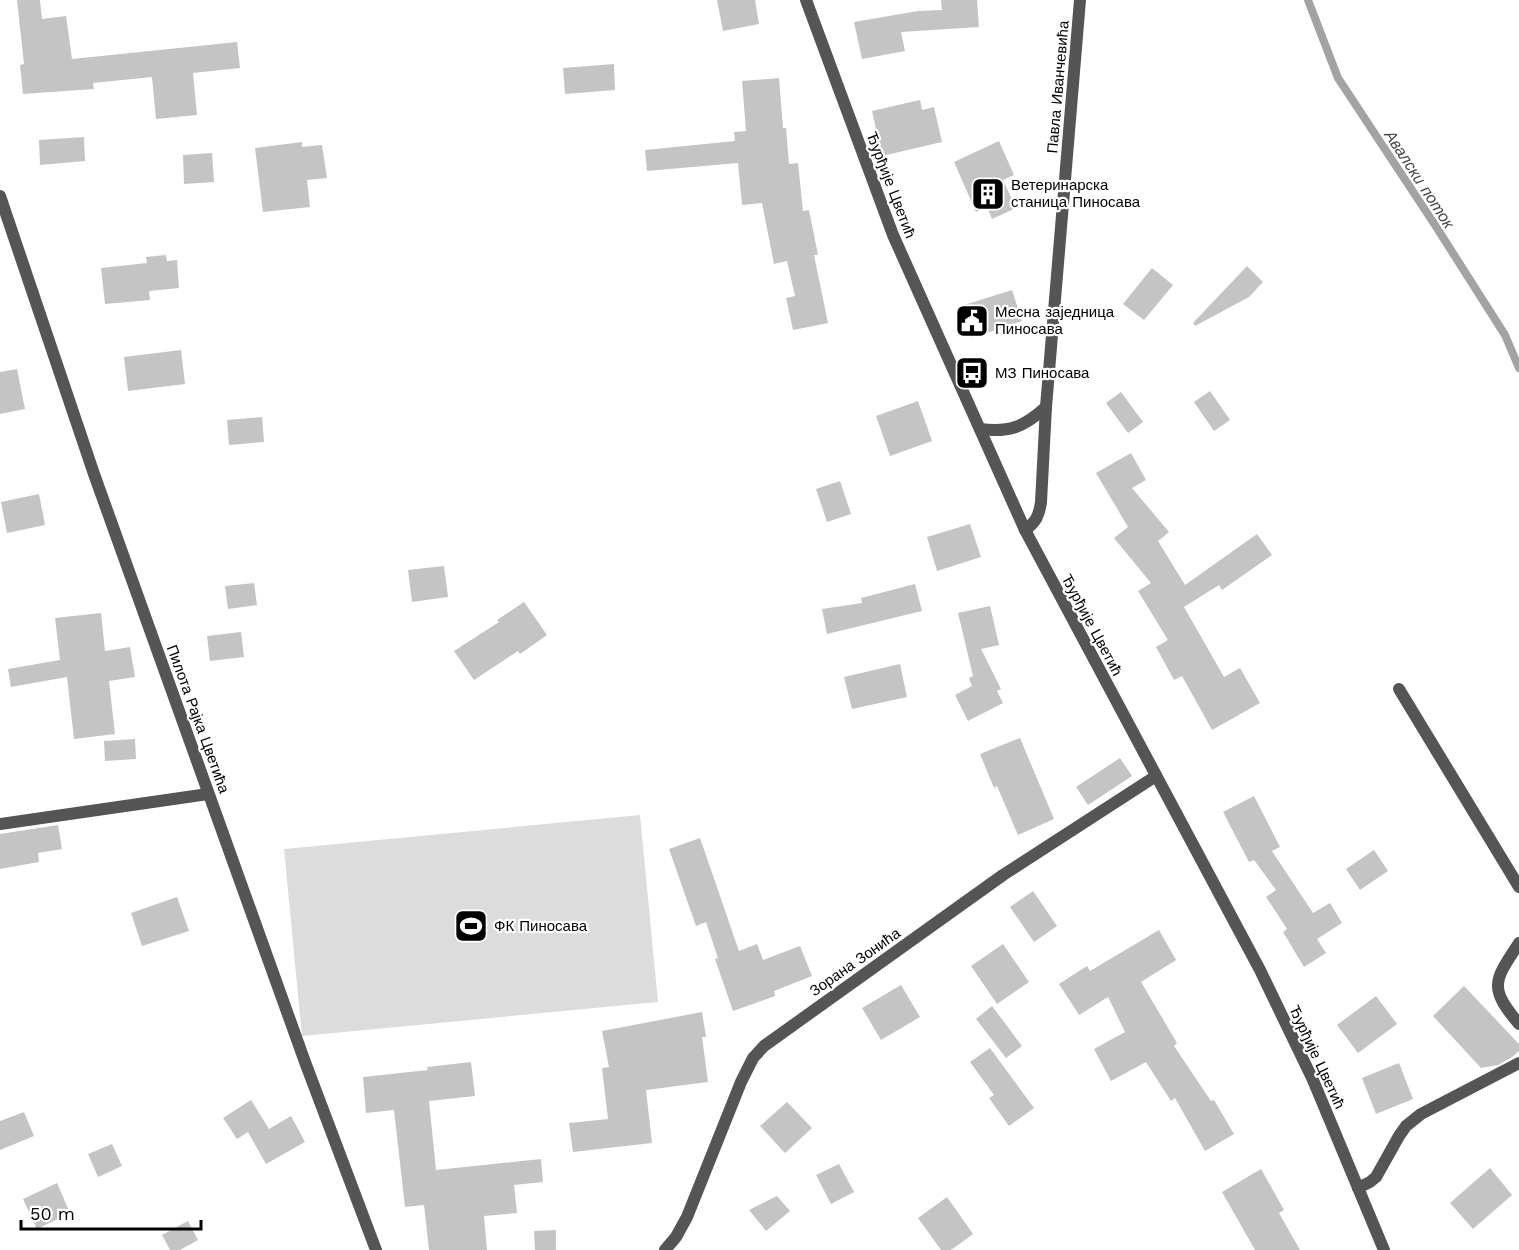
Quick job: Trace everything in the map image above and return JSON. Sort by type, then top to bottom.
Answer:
[{"type":"street","name":"Ђурђије Цветић","points":[[806,0],[893,235],[1025,530],[1260,970],[1313,1080],[1384,1250]]},
{"type":"street","name":"Павла Иванчевића","points":[[1025,530],[1035,523],[1039,515],[1080,0]]},
{"type":"street","name":"Пилота Рајка Цветића","points":[[0,196],[94,474],[305,1062],[375,1250]]},
{"type":"street","points":[[980,429],[997,432],[1012,429],[1030,421],[1046,408]]},
{"type":"street","points":[[1398,689],[1519,888]]},
{"type":"street","name":"Зорана Зонића","points":[[664,1250],[676,1237],[687,1217],[741,1082],[753,1058],[764,1046],[1002,875],[1156,776]]},
{"type":"street","points":[[0,824],[208,794]]},
{"type":"street","points":[[1519,943],[1503,967],[1497,984],[1500,999],[1519,1024]]},
{"type":"street","points":[[1358,1188],[1376,1176],[1406,1126],[1421,1114],[1519,1063]]},
{"type":"shaded area","name":"ФК Пиносава","points":[[640,815],[658,1002],[302,1036],[284,849]]},
{"type":"building","points":[[17,0],[40,0],[42,19],[66,16],[72,59],[237,42],[240,68],[193,73],[197,115],[156,119],[152,77],[93,83],[94,89],[23,94],[20,65],[24,64]]},
{"type":"building","points":[[717,0],[755,0],[759,24],[723,31]]},
{"type":"building","points":[[941,0],[977,0],[979,27],[901,32],[905,51],[862,59],[854,22],[918,11],[942,10]]},
{"type":"building","points":[[614,64],[615,90],[565,94],[563,68]]},
{"type":"building","points":[[779,78],[783,128],[786,128],[789,164],[798,163],[803,211],[809,210],[818,255],[814,255],[828,323],[793,330],[786,298],[795,296],[787,261],[774,264],[762,203],[742,205],[738,163],[647,171],[645,150],[735,141],[734,132],[746,131],[742,81]]},
{"type":"building","points":[[920,100],[922,110],[934,107],[942,142],[882,156],[872,111]]},
{"type":"building","points":[[84,137],[85,161],[40,165],[39,140]]},
{"type":"building","name":"Ветеринарска станица Пиносава","points":[[999,141],[1014,175],[1003,180],[1016,208],[992,219],[987,207],[976,212],[954,162]]},
{"type":"building","points":[[302,142],[302,147],[322,145],[327,178],[307,180],[310,207],[263,212],[255,148]]},
{"type":"building","points":[[212,153],[214,182],[184,184],[183,155]]},
{"type":"building","points":[[166,255],[167,261],[177,260],[179,288],[149,291],[150,300],[105,304],[101,268],[147,263],[146,257]]},
{"type":"building","points":[[1247,266],[1263,282],[1249,297],[1195,326],[1193,323]]},
{"type":"building","points":[[1152,268],[1173,285],[1144,320],[1123,304]]},
{"type":"building","points":[[1012,290],[1022,321],[972,338],[961,306]]},
{"type":"building","points":[[181,350],[185,384],[128,391],[124,357]]},
{"type":"building","points":[[17,369],[25,409],[0,414],[0,372]]},
{"type":"building","points":[[1210,391],[1230,420],[1214,431],[1194,402]]},
{"type":"building","points":[[1121,392],[1143,422],[1128,433],[1106,403]]},
{"type":"building","points":[[918,401],[932,441],[890,456],[876,416]]},
{"type":"building","points":[[262,417],[264,442],[229,445],[227,420]]},
{"type":"building","points":[[1131,453],[1146,480],[1132,488],[1169,532],[1158,541],[1185,585],[1257,534],[1272,555],[1222,590],[1219,585],[1184,607],[1224,677],[1240,668],[1260,703],[1212,730],[1182,676],[1174,680],[1156,647],[1168,640],[1138,591],[1151,583],[1114,538],[1128,527],[1096,473]]},
{"type":"building","points":[[840,481],[851,514],[827,522],[816,489]]},
{"type":"building","points":[[39,494],[45,525],[7,533],[1,502]]},
{"type":"building","points":[[970,524],[981,557],[937,571],[927,537]]},
{"type":"building","points":[[444,566],[448,597],[412,602],[408,570]]},
{"type":"building","points":[[254,583],[257,605],[228,609],[225,586]]},
{"type":"building","points":[[915,584],[922,611],[827,634],[822,609],[862,603],[861,598]]},
{"type":"building","points":[[524,602],[547,635],[520,654],[518,651],[474,680],[454,651],[499,622],[497,620]]},
{"type":"building","points":[[990,606],[999,645],[981,649],[1001,689],[997,691],[1003,703],[968,721],[955,695],[972,686],[969,678],[973,676],[958,613]]},
{"type":"building","points":[[101,613],[105,651],[130,647],[135,677],[109,681],[115,734],[74,739],[67,677],[11,687],[8,669],[60,660],[55,618]]},
{"type":"building","points":[[241,632],[244,657],[210,661],[207,636]]},
{"type":"building","points":[[900,664],[907,697],[852,709],[844,677]]},
{"type":"building","points":[[1020,738],[1054,819],[1018,835],[980,754]]},
{"type":"building","points":[[135,739],[136,759],[105,761],[104,741]]},
{"type":"building","points":[[1120,758],[1132,776],[1088,805],[1076,787]]},
{"type":"building","points":[[1254,796],[1280,847],[1272,851],[1313,913],[1330,903],[1342,923],[1317,939],[1326,953],[1304,967],[1283,932],[1287,929],[1266,897],[1276,890],[1254,860],[1249,862],[1223,812]]},
{"type":"building","points":[[58,825],[62,849],[38,853],[39,862],[0,869],[0,834]]},
{"type":"building","points":[[700,838],[739,951],[757,944],[763,960],[800,946],[812,976],[774,991],[775,996],[733,1011],[715,959],[718,958],[706,922],[696,926],[669,849]]},
{"type":"building","points":[[1374,850],[1388,871],[1360,890],[1346,869]]},
{"type":"building","points":[[1033,891],[1057,926],[1034,942],[1010,907]]},
{"type":"building","points":[[177,897],[189,931],[142,946],[131,913]]},
{"type":"building","points":[[1159,930],[1176,960],[1141,982],[1177,1043],[1174,1046],[1211,1101],[1214,1100],[1234,1134],[1205,1151],[1175,1098],[1171,1101],[1146,1062],[1111,1081],[1094,1049],[1125,1032],[1108,997],[1079,1015],[1059,984],[1087,966],[1090,971]]},
{"type":"building","points":[[1003,944],[1029,982],[997,1004],[971,966]]},
{"type":"building","points":[[901,985],[920,1017],[881,1040],[862,1008]]},
{"type":"building","points":[[1464,986],[1519,1044],[1519,1051],[1498,1065],[1481,1068],[1433,1016]]},
{"type":"building","points":[[1376,996],[1397,1024],[1358,1053],[1337,1025]]},
{"type":"building","points":[[992,1006],[1022,1046],[1006,1058],[976,1019]]},
{"type":"building","points":[[702,1012],[706,1037],[702,1037],[708,1082],[646,1090],[652,1143],[573,1152],[569,1123],[608,1119],[602,1068],[609,1067],[602,1031]]},
{"type":"building","points":[[990,1048],[1034,1108],[1009,1126],[989,1098],[994,1095],[970,1062]]},
{"type":"building","points":[[471,1062],[475,1096],[429,1101],[436,1170],[541,1159],[543,1182],[514,1185],[517,1213],[484,1216],[487,1250],[429,1250],[424,1205],[405,1207],[394,1110],[366,1113],[363,1077],[428,1070],[427,1067]]},
{"type":"building","points":[[1399,1063],[1413,1099],[1376,1114],[1362,1078]]},
{"type":"building","points":[[251,1100],[269,1129],[291,1116],[305,1142],[266,1164],[248,1132],[237,1139],[223,1118]]},
{"type":"building","points":[[787,1102],[812,1128],[785,1153],[760,1126]]},
{"type":"building","points":[[24,1112],[34,1136],[0,1150],[0,1121]]},
{"type":"building","points":[[112,1144],[122,1166],[98,1177],[88,1154]]},
{"type":"building","points":[[839,1164],[854,1192],[831,1204],[816,1175]]},
{"type":"building","points":[[1490,1168],[1512,1195],[1473,1229],[1450,1203]]},
{"type":"building","points":[[1261,1169],[1284,1210],[1279,1213],[1300,1250],[1255,1250],[1222,1192]]},
{"type":"building","points":[[57,1183],[70,1213],[37,1229],[23,1199]]},
{"type":"building","points":[[777,1196],[790,1211],[766,1231],[749,1210]]},
{"type":"building","points":[[947,1197],[973,1234],[951,1250],[941,1250],[918,1218]]},
{"type":"building","points":[[188,1221],[198,1240],[180,1250],[170,1250],[162,1235]]},
{"type":"building","points":[[556,1230],[556,1250],[535,1250],[534,1231]]},
{"type":"waterway","name":"Авалски поток","points":[[1308,0],[1338,78],[1505,335],[1519,368]]},
{"type":"place","name":"Ветеринарска станица Пиносава","points":[[988,194]]},
{"type":"place","name":"Месна заједница Пиносава","points":[[972,321]]},
{"type":"place","name":"МЗ Пиносава","points":[[972,373]]},
{"type":"place","name":"ФК Пиносава","points":[[471,926]]}]
